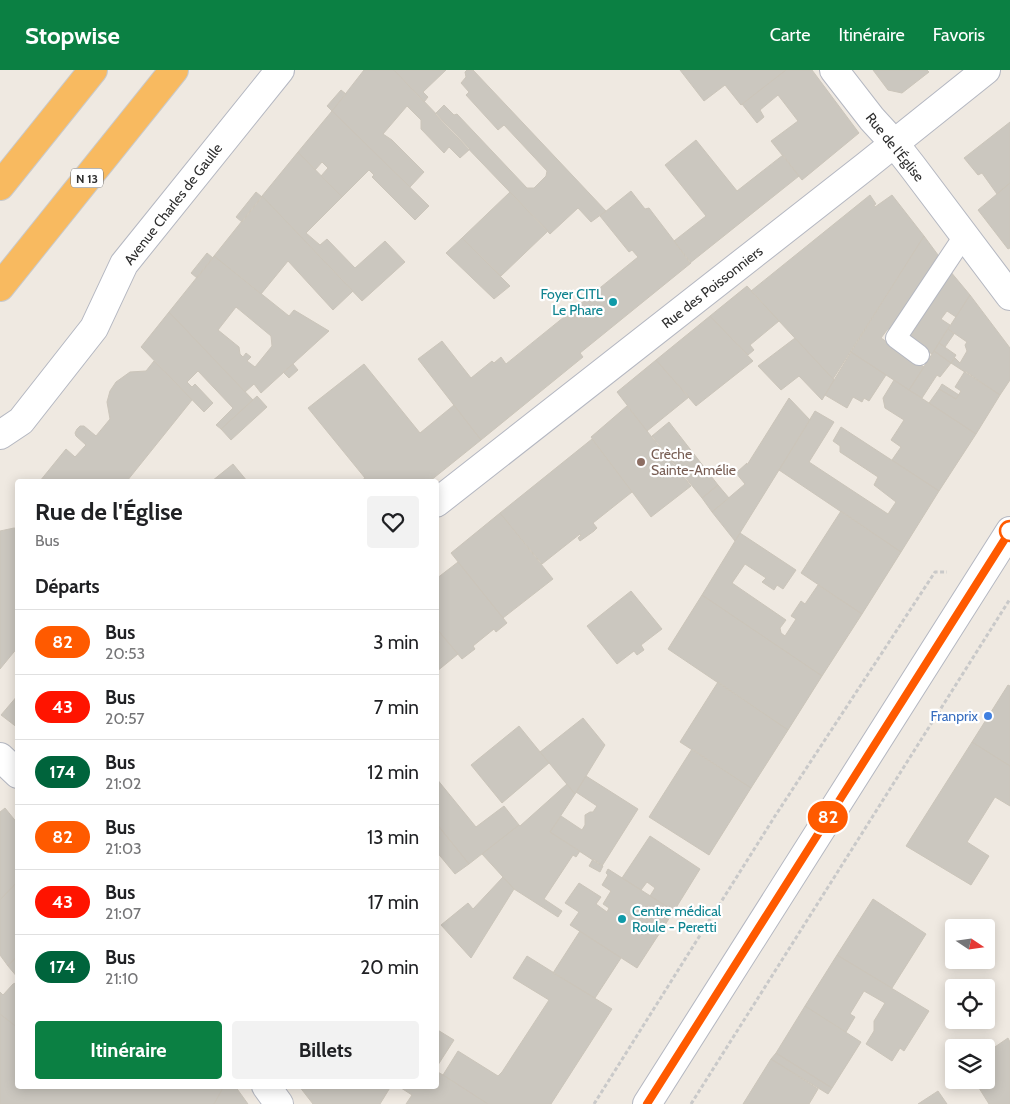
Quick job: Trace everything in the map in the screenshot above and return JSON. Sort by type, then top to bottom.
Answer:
[{"type":"highway","points":[[0,186],[93,70]]},
{"type":"highway","name":"N 13","points":[[0,287],[174,70]]},
{"type":"street","name":"Avenue Charles de Gaulle","points":[[0,435],[21,421],[94,328],[124,264],[280,70]]},
{"type":"street","name":"Rue de l'Église","points":[[834,70],[872,119],[894,143],[1010,296]]},
{"type":"street","name":"Rue des Poissonniers","points":[[439,501],[986,70]]},
{"type":"street","points":[[647,1104],[1010,531]]},
{"type":"street","points":[[0,757],[15,771]]},
{"type":"street","points":[[268,1089],[279,1104]]},
{"type":"lane","points":[[919,355],[896,338],[964,236]]},
{"type":"path","points":[[594,1104],[775,816],[936,572],[982,573]]},
{"type":"path","points":[[691,1104],[1010,599]]},
{"type":"building","points":[[364,70],[394,70],[470,149],[460,158],[449,147],[444,153],[421,129],[421,120],[407,106],[383,134],[392,140],[424,172],[410,187],[332,111]]},
{"type":"building","points":[[394,70],[446,70],[423,92],[428,97],[424,102]]},
{"type":"building","points":[[473,70],[606,211],[591,222],[578,208],[550,234],[435,114],[444,105],[454,115],[457,114],[527,188],[534,188],[546,176],[547,171],[504,125],[498,130],[466,95],[469,92],[461,83],[466,77],[465,72]]},
{"type":"building","points":[[680,70],[786,70],[741,105],[725,85],[704,101]]},
{"type":"building","points":[[786,70],[812,70],[859,133],[802,180],[771,141],[798,121],[778,95],[760,110],[764,117],[757,123],[742,104]]},
{"type":"building","points":[[873,70],[927,70],[929,72],[902,93],[888,90]]},
{"type":"building","points":[[341,90],[346,94],[332,111],[327,106]]},
{"type":"building","points":[[332,111],[429,206],[415,220],[372,177],[374,175],[369,170],[342,197],[321,176],[328,168],[322,162],[315,170],[298,152]]},
{"type":"building","points":[[1010,122],[1010,183],[997,194],[982,173],[978,175],[964,158]]},
{"type":"building","points":[[696,140],[737,191],[783,155],[799,176],[690,263],[674,241],[706,216],[665,165]]},
{"type":"building","points":[[298,152],[342,197],[306,233],[320,245],[327,239],[355,268],[385,241],[405,262],[362,301],[262,196]]},
{"type":"building","points":[[1010,183],[1010,248],[1008,249],[978,210]]},
{"type":"building","name":"Foyer CITL Le Phare","points":[[631,191],[645,209],[649,208],[691,263],[580,353],[583,357],[481,440],[418,359],[442,341],[471,378],[492,361],[494,363],[501,357],[506,364],[638,257],[632,250],[629,252],[600,216]]},
{"type":"building","points":[[256,192],[262,197],[242,222],[236,217]]},
{"type":"building","points":[[510,192],[548,231],[501,276],[462,238]]},
{"type":"building","points":[[870,195],[876,204],[874,205],[875,207],[892,195],[924,236],[833,379],[751,291]]},
{"type":"building","points":[[262,196],[353,291],[333,310],[288,261],[261,294],[214,256]]},
{"type":"building","points":[[924,236],[938,255],[895,325],[887,330],[881,338],[924,367],[909,390],[851,352]]},
{"type":"building","points":[[462,238],[510,286],[494,299],[446,253]]},
{"type":"building","points":[[207,253],[213,258],[197,278],[191,273]]},
{"type":"building","points":[[214,256],[289,316],[294,310],[329,331],[261,393],[254,384],[245,392],[169,312]],"holes":[[[236,307],[271,336],[272,346],[255,367],[247,361],[251,357],[246,353],[243,357],[240,354],[239,347],[218,330]]]},
{"type":"building","points":[[950,271],[970,295],[956,317],[947,311],[941,319],[950,325],[932,354],[913,343],[908,334]]},
{"type":"building","points":[[747,286],[779,321],[750,345],[754,350],[748,355],[710,316]]},
{"type":"building","points":[[970,295],[1010,348],[1010,380],[1000,395],[951,363],[955,358],[960,363],[967,351],[965,345],[967,342],[948,329]]},
{"type":"building","points":[[169,312],[253,400],[221,429],[216,425],[233,408],[198,371],[187,382],[192,387],[195,384],[213,403],[204,412],[141,347]]},
{"type":"building","points":[[710,316],[753,361],[696,406],[656,360]]},
{"type":"building","points":[[948,329],[954,334],[945,347],[939,343]]},
{"type":"building","points":[[795,338],[834,380],[822,400],[799,376],[781,390],[758,366]]},
{"type":"building","points":[[939,343],[956,355],[951,363],[934,351]]},
{"type":"building","points":[[934,351],[951,363],[940,377],[937,375],[922,398],[909,390]]},
{"type":"building","points":[[851,352],[886,375],[869,401],[864,398],[862,402],[853,397],[847,408],[825,395]]},
{"type":"building","points":[[656,360],[689,397],[647,431],[617,392]]},
{"type":"building","points":[[154,361],[192,400],[129,479],[42,479],[66,449],[75,457],[86,445],[75,433],[80,426],[84,426],[96,436],[110,419],[107,402],[110,391],[116,382],[130,372],[146,371]]},
{"type":"building","points":[[293,364],[298,370],[289,378],[283,372]]},
{"type":"building","points":[[364,364],[420,433],[454,405],[481,440],[432,479],[364,479],[365,478],[308,408]]},
{"type":"building","points":[[965,371],[1000,395],[976,434],[929,403],[939,389],[956,399],[961,391],[955,387]]},
{"type":"building","points":[[894,380],[976,434],[939,491],[892,460],[901,447],[891,440],[904,420],[885,408],[883,398]]},
{"type":"building","points":[[942,384],[959,395],[956,399],[939,389]]},
{"type":"building","points":[[257,396],[267,407],[231,440],[221,429]]},
{"type":"building","points":[[789,398],[810,420],[735,541],[712,512],[745,484],[736,473],[747,463],[747,465]]},
{"type":"building","name":"Crèche Sainte-Amélie","points":[[627,406],[691,486],[651,517],[591,437]]},
{"type":"building","points":[[815,411],[834,422],[809,462],[888,514],[896,502],[874,485],[878,477],[840,452],[840,446],[833,441],[841,427],[939,491],[901,552],[779,470]]},
{"type":"building","points":[[669,422],[718,485],[702,498],[652,436]]},
{"type":"building","points":[[592,439],[632,492],[593,523],[597,528],[594,531],[580,541],[578,538],[580,534],[542,564],[500,513]]},
{"type":"building","points":[[233,464],[245,479],[214,479]]},
{"type":"building","points":[[718,485],[729,498],[712,512],[702,498]]},
{"type":"building","points":[[841,511],[901,552],[862,614],[801,573]]},
{"type":"building","points":[[500,513],[553,579],[503,618],[451,553]]},
{"type":"building","points":[[15,528],[15,651],[0,669],[0,531]]},
{"type":"building","points":[[740,533],[796,570],[783,589],[777,585],[774,590],[762,582],[766,578],[745,564],[732,583],[786,620],[780,628],[781,633],[785,636],[796,619],[791,616],[801,601],[805,604],[818,585],[862,614],[822,676],[702,595]]},
{"type":"building","points":[[458,562],[507,623],[496,632],[494,629],[473,646],[475,649],[462,659],[439,632],[439,577]]},
{"type":"building","points":[[631,591],[662,629],[641,645],[644,650],[637,655],[634,651],[617,664],[587,626]]},
{"type":"building","points":[[702,595],[822,676],[788,730],[668,649]]},
{"type":"building","points":[[439,632],[458,654],[439,670]]},
{"type":"building","points":[[718,682],[788,730],[751,788],[680,742]]},
{"type":"building","points":[[1008,685],[1010,686],[1010,766],[972,742]]},
{"type":"building","points":[[15,699],[15,726],[1,715]]},
{"type":"building","points":[[583,718],[605,745],[575,794],[540,752]]},
{"type":"building","points":[[519,726],[549,763],[502,803],[471,765]]},
{"type":"building","points":[[972,742],[1010,766],[1010,806],[995,797],[967,842],[989,856],[971,885],[906,846]]},
{"type":"building","points":[[692,749],[751,788],[709,855],[649,817]]},
{"type":"building","points":[[586,776],[638,809],[602,866],[550,832],[561,816],[582,830],[585,825],[585,815],[593,812],[597,806],[576,792]]},
{"type":"building","points":[[439,782],[476,827],[504,806],[519,825],[469,864],[439,827]]},
{"type":"building","points":[[567,784],[575,794],[550,832],[580,851],[576,857],[573,855],[544,899],[562,911],[558,917],[514,889],[482,854],[520,826]]},
{"type":"building","points":[[5,808],[15,820],[15,884],[0,900],[0,812]]},
{"type":"building","points":[[439,827],[469,864],[455,874],[439,855]]},
{"type":"building","points":[[650,836],[700,869],[674,911],[650,896],[655,888],[647,882],[641,890],[622,878]]},
{"type":"building","points":[[593,859],[603,866],[600,872],[589,866]]},
{"type":"building","name":"Centre médical Roule - Peretti","points":[[608,869],[674,911],[637,968],[570,925],[579,912],[565,903],[579,883],[601,897],[596,904],[607,912],[609,908],[603,904],[611,891],[602,885],[608,875],[606,873]]},
{"type":"building","points":[[503,877],[514,889],[471,958],[441,925],[468,903],[473,909]]},
{"type":"building","points":[[15,884],[15,958],[8,966],[0,955],[0,900]]},
{"type":"building","points":[[873,899],[926,934],[892,988],[837,955]]},
{"type":"building","points":[[580,931],[621,958],[595,998],[553,973]]},
{"type":"building","points":[[837,955],[929,1011],[904,1051],[900,1048],[892,1061],[866,1044],[874,1031],[874,1021],[885,1003],[864,991],[850,1014],[855,1017],[846,1032],[805,1006]]},
{"type":"building","points":[[527,956],[612,1009],[551,1104],[488,1104],[443,1075],[458,1051],[498,1076],[502,1072],[549,1000],[513,978]]},
{"type":"building","points":[[15,958],[15,974],[8,966]]},
{"type":"building","points":[[15,983],[15,1026],[0,1014],[0,992],[3,995]]},
{"type":"building","points":[[805,1006],[861,1042],[832,1088],[776,1053]]},
{"type":"building","points":[[0,1014],[15,1026],[15,1089],[222,1089],[214,1104],[0,1104]]},
{"type":"building","points":[[439,1031],[454,1040],[439,1063]]},
{"type":"building","points":[[1008,1038],[1010,1042],[1010,1104],[989,1104],[980,1089],[995,1089],[995,1047]]},
{"type":"building","points":[[776,1053],[832,1088],[828,1094],[771,1059]]},
{"type":"building","points":[[771,1059],[818,1089],[809,1104],[743,1104]]},
{"type":"building","points":[[439,1073],[488,1104],[406,1104],[412,1095],[403,1089],[439,1089]]},
{"type":"building","points":[[222,1089],[237,1089],[248,1104],[214,1104]]},
{"type":"building","points":[[301,1089],[389,1089],[380,1104],[313,1104]]},
{"type":"building","points":[[938,1091],[947,1104],[918,1104]]},
{"type":"bus line","name":"82","points":[[647,1104],[1010,531]]},
{"type":"place","name":"Foyer CITL Le Phare","points":[[613,302]]},
{"type":"place","name":"Crèche Sainte-Amélie","points":[[641,462]]},
{"type":"place","name":"Franprix","points":[[988,716]]},
{"type":"place","name":"Centre médical Roule - Peretti","points":[[622,919]]}]
